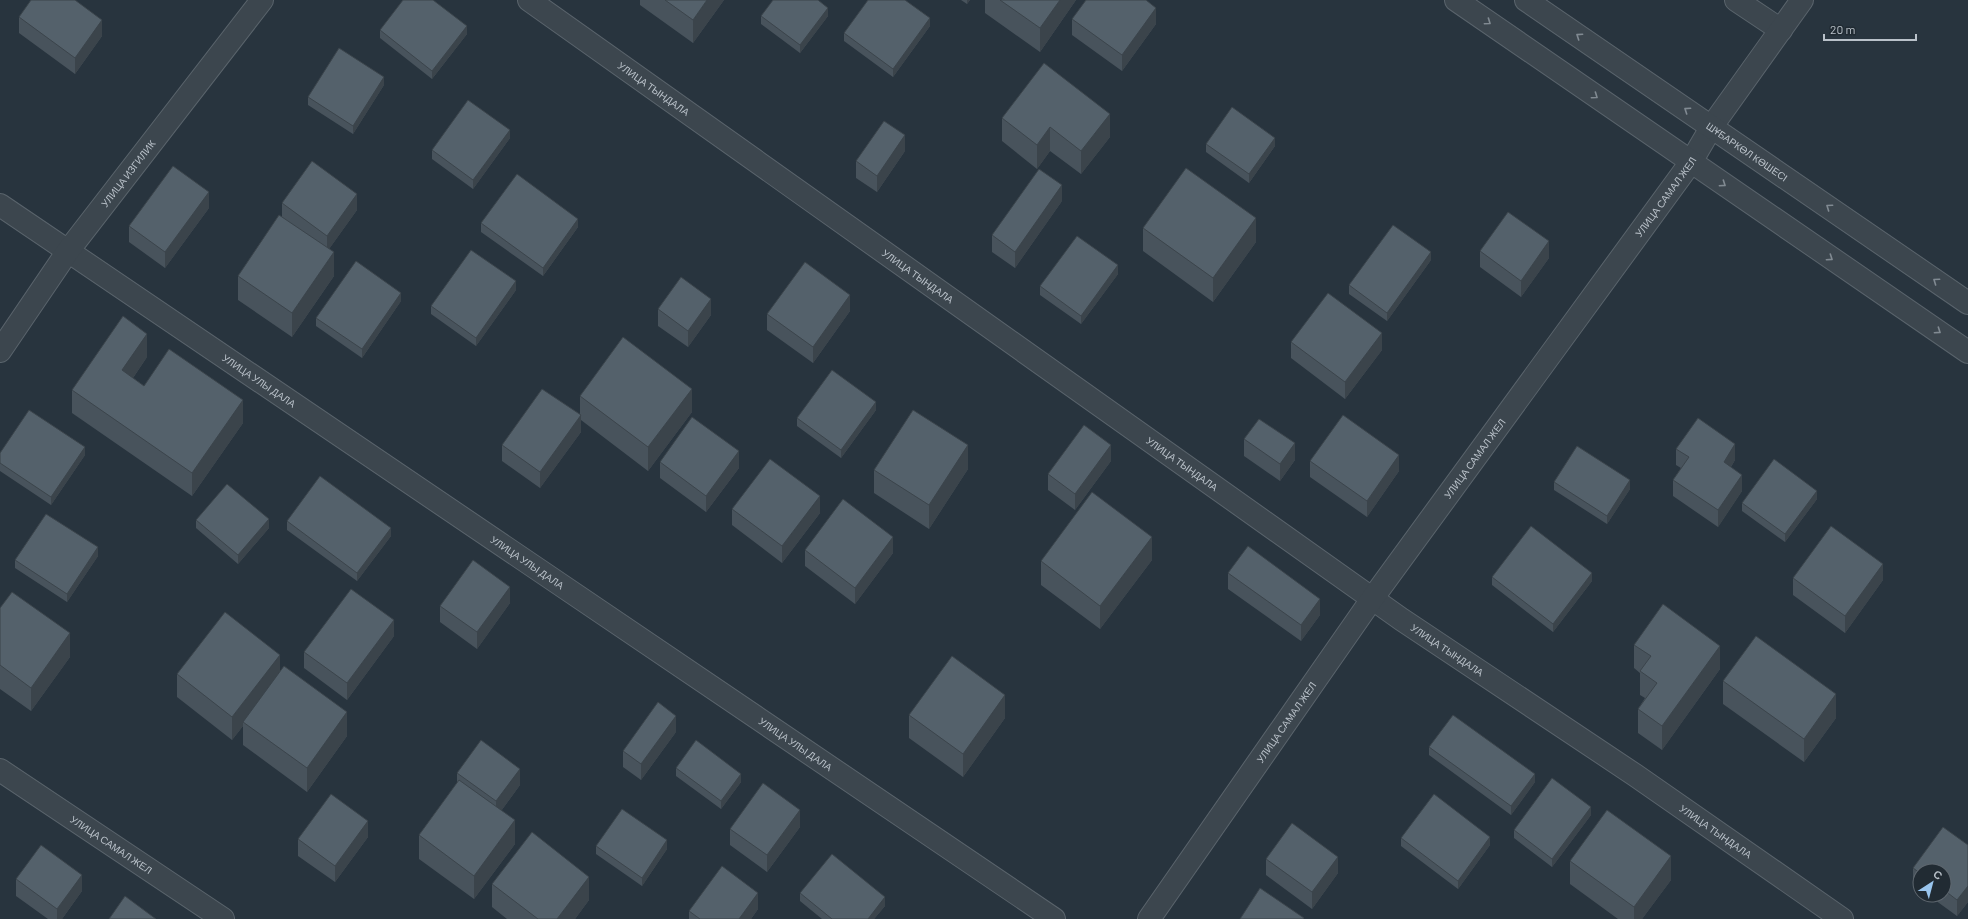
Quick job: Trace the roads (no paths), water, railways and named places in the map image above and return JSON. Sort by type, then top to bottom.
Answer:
[{"type":"street","name":"УЛИЦА ИЗГИЛИК","points":[[0,351],[68,251],[262,0]]},
{"type":"street","name":"УЛИЦА ТЫНДАЛА","points":[[528,0],[1372,598],[1635,775],[1842,919]]},
{"type":"street","points":[[1456,0],[1968,352]]},
{"type":"street","name":"ШҰБАРКӨЛ КӨШЕСІ","points":[[1526,0],[1712,126],[1968,303]]},
{"type":"street","points":[[1736,0],[1781,30]]},
{"type":"street","name":"УЛИЦА САМАЛ ЖЕЛ","points":[[1149,919],[1372,598],[1691,162],[1712,126],[1802,0]]},
{"type":"street","name":"УЛИЦА УЛЫ ДАЛА","points":[[0,205],[1054,919]]},
{"type":"street","name":"УЛИЦА САМАЛ ЖЕЛ","points":[[0,770],[224,919]]}]
